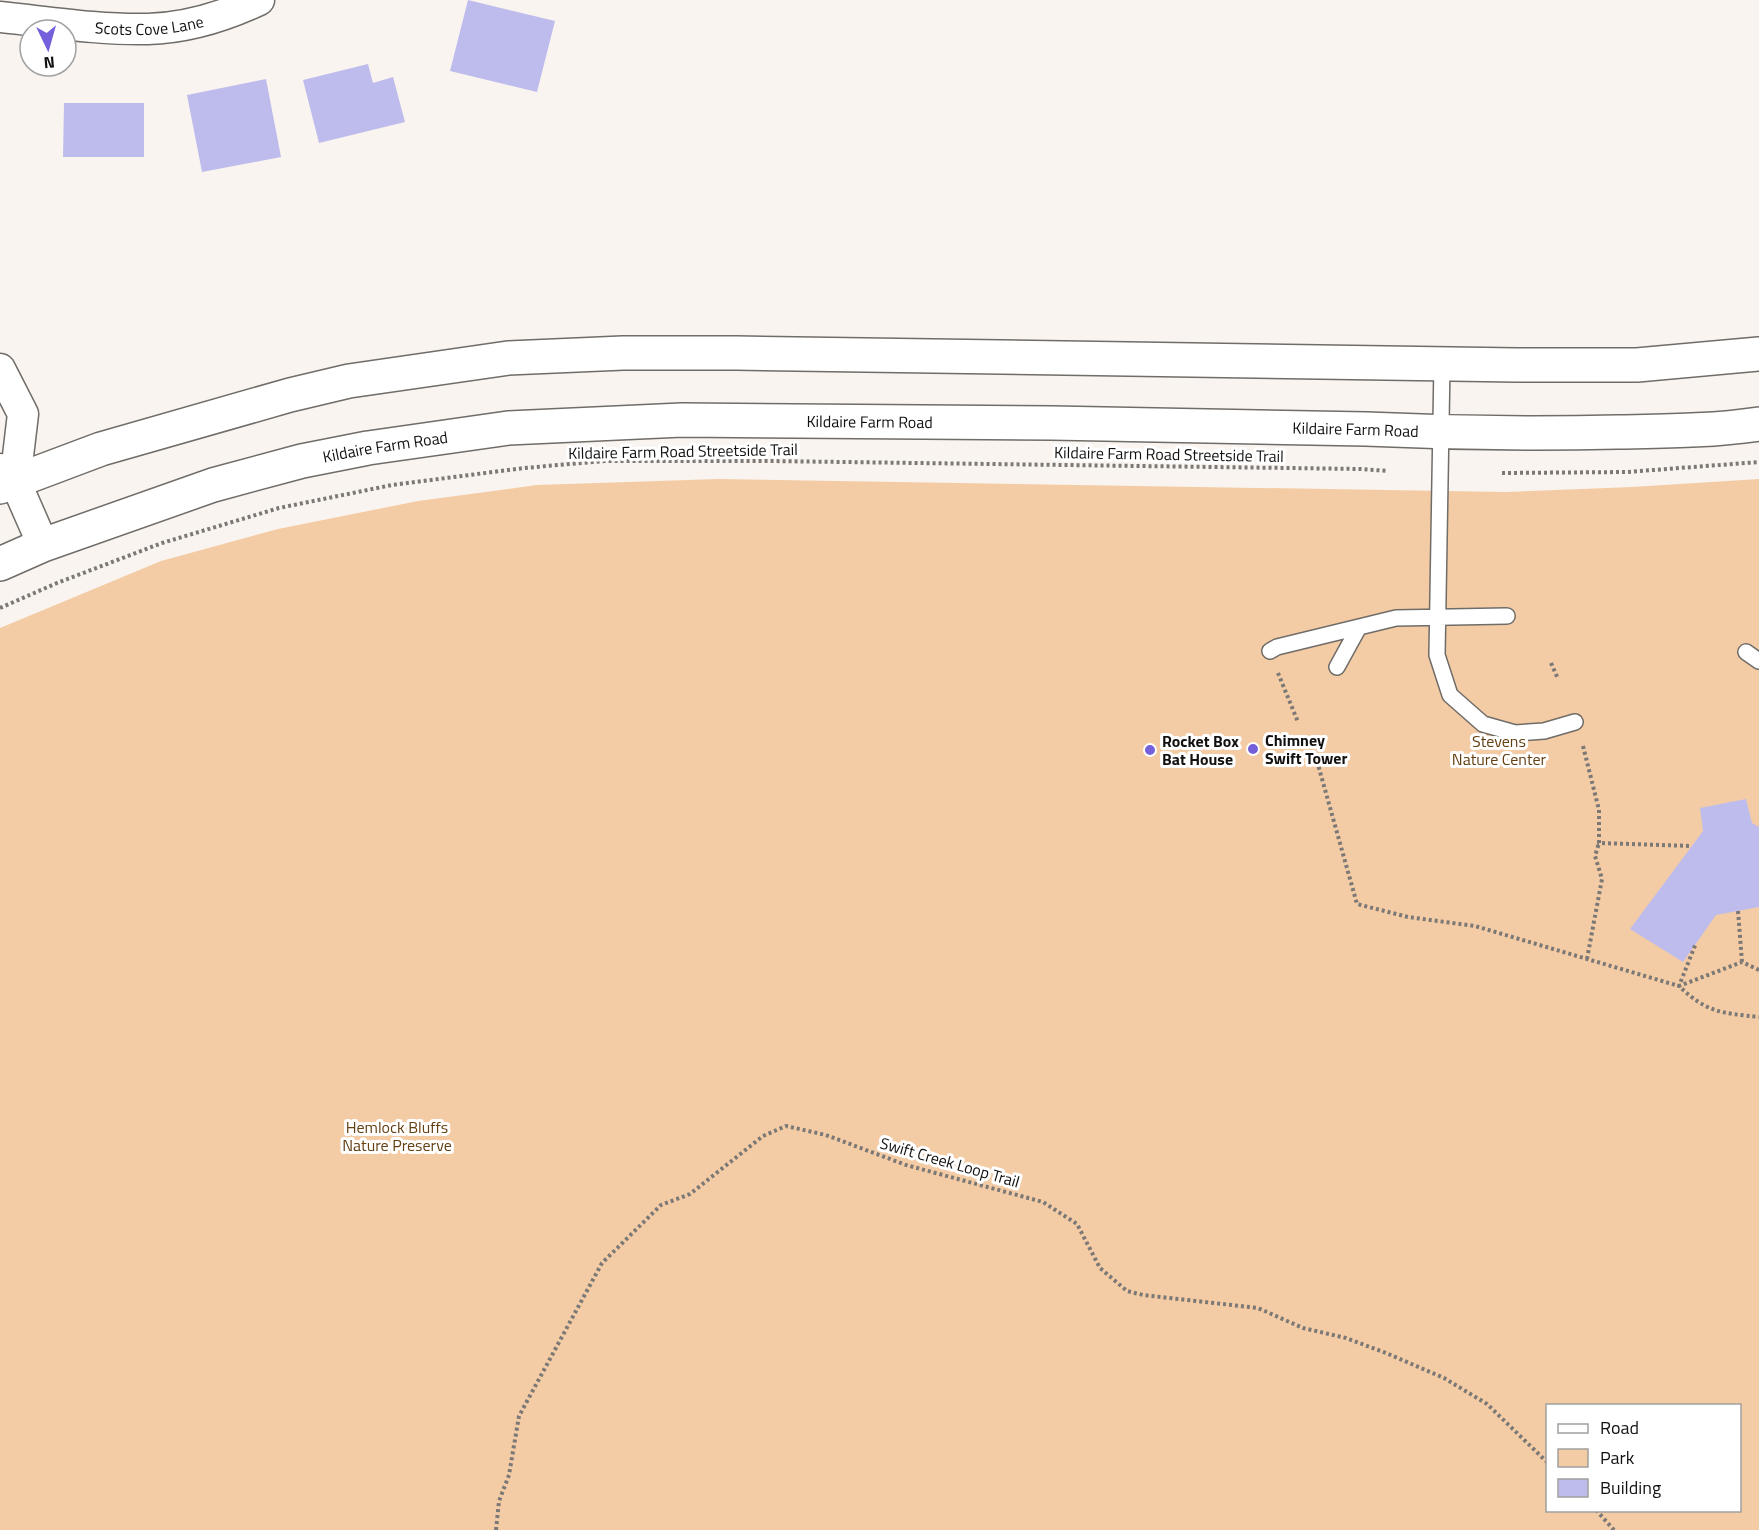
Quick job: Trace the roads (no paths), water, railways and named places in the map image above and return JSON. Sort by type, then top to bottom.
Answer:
[{"type":"main road","points":[[5,479],[290,395],[349,381],[508,358],[623,353],[736,353],[1637,365],[1759,354]]},
{"type":"main road","name":"Kildaire Farm Road","points":[[0,564],[43,545],[213,485],[302,461],[368,448],[508,428],[682,420],[863,420],[1354,429],[1443,433],[1586,433],[1720,430],[1759,424]]},
{"type":"street","name":"Scots Cove Lane","points":[[0,17],[148,29],[179,26],[215,18],[259,0]]},
{"type":"street","points":[[0,369],[23,414],[5,479],[43,545]]},
{"type":"lane","points":[[1442,364],[1443,433],[1437,654],[1450,695],[1483,724],[1515,734],[1544,731],[1575,722]]},
{"type":"lane","points":[[1270,651],[1277,647],[1396,618],[1508,616]]},
{"type":"lane","points":[[1337,667],[1359,627]]},
{"type":"lane","points":[[1746,652],[1759,661]]},
{"type":"place","name":"Chimney Swift Tower","points":[[1253,749]]},
{"type":"place","name":"Rocket Box Bat House","points":[[1150,750]]},
{"type":"park label","name":"Stevens Nature Center","points":[[1499,750]]},
{"type":"park label","name":"Hemlock Bluffs Nature Preserve","points":[[397,1136]]}]
